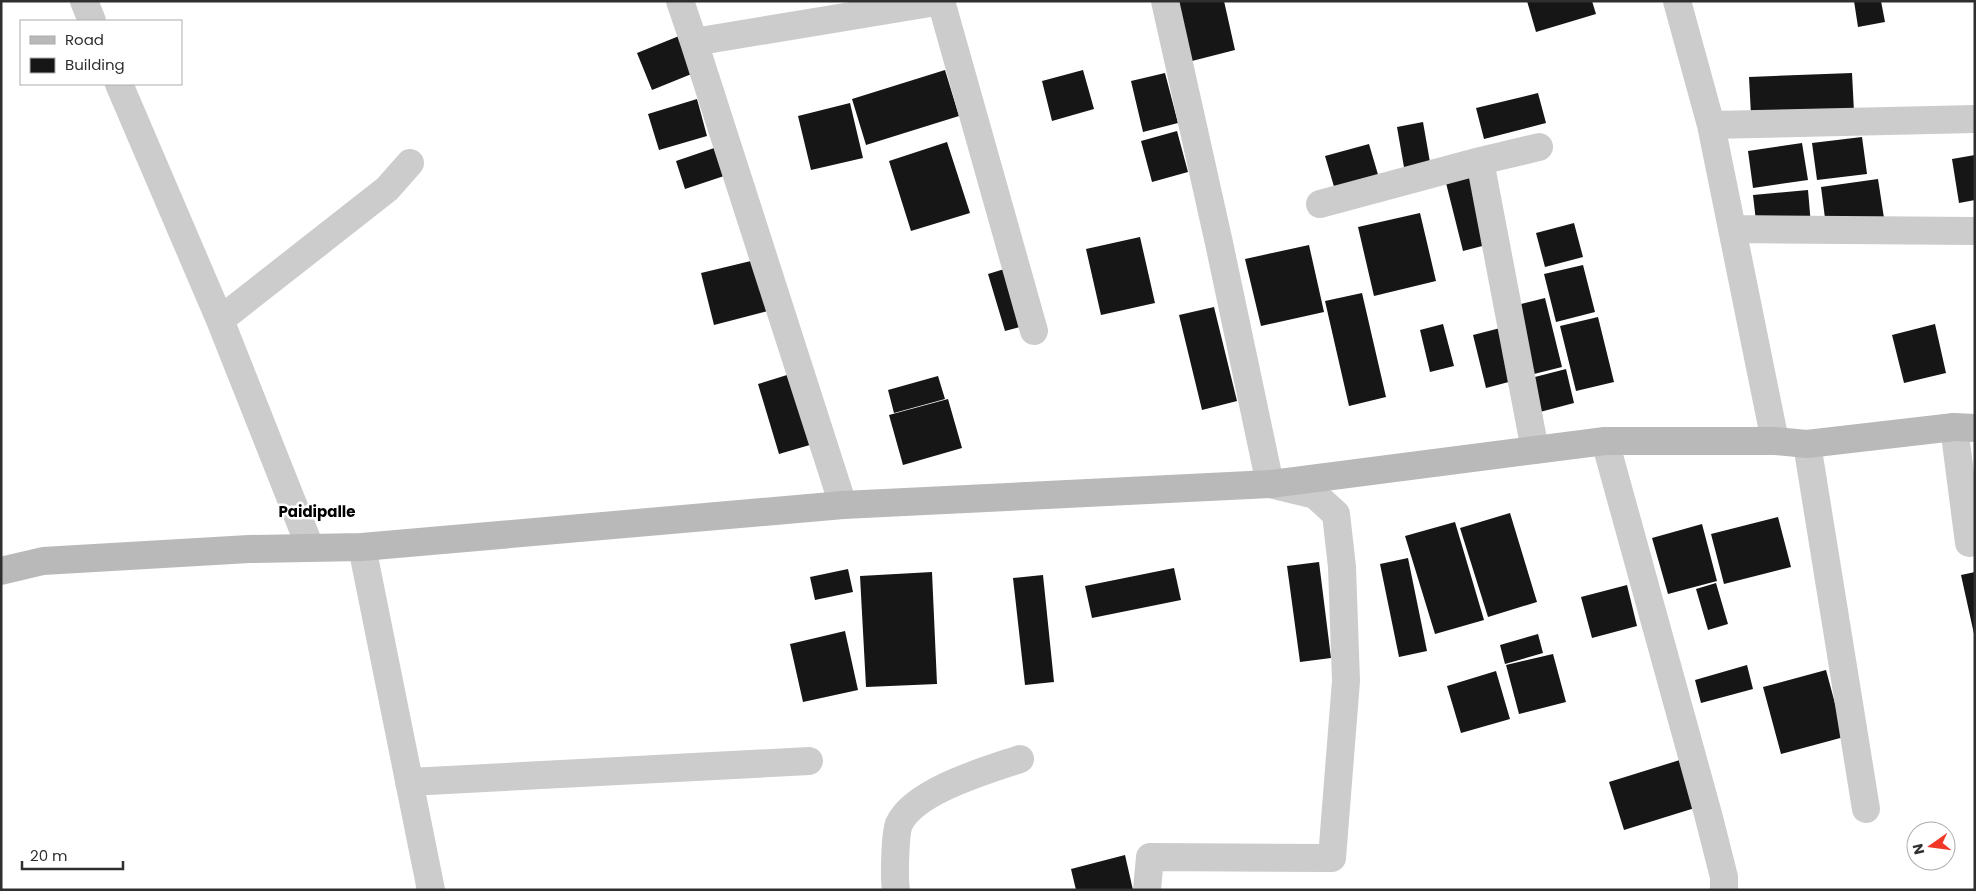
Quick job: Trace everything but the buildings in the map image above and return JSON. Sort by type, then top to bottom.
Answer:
[{"type":"street","points":[[84,1],[92,20]]},
{"type":"street","points":[[680,1],[843,505]]},
{"type":"street","points":[[694,42],[941,1],[1034,331]]},
{"type":"street","points":[[1165,1],[1220,243],[1270,484]]},
{"type":"street","points":[[1677,1],[1711,125],[1775,441]]},
{"type":"street","points":[[119,85],[220,320],[310,546]]},
{"type":"street","points":[[1711,125],[1975,119]]},
{"type":"street","points":[[1320,204],[1539,147]]},
{"type":"street","points":[[1480,162],[1535,450]]},
{"type":"street","points":[[220,320],[387,189],[410,163]]},
{"type":"street","points":[[1732,229],[1975,231]]},
{"type":"street","points":[[1,571],[43,561],[310,546],[362,547],[843,505],[1270,484],[1605,441],[1775,441],[1807,444],[1964,428],[1970,543]]},
{"type":"street","points":[[1605,441],[1708,814],[1724,877],[1724,890]]},
{"type":"street","points":[[1807,444],[1866,809]]},
{"type":"street","points":[[1147,890],[1150,856],[1332,858],[1346,681],[1342,567],[1336,514],[1315,496],[1270,484]]},
{"type":"street","points":[[362,547],[431,890]]},
{"type":"street","points":[[896,890],[894,876],[899,824],[918,801],[967,778],[1020,759]]},
{"type":"street","points":[[409,782],[809,761]]},
{"type":"district","name":"Paidipalle","points":[[317,511]]}]
